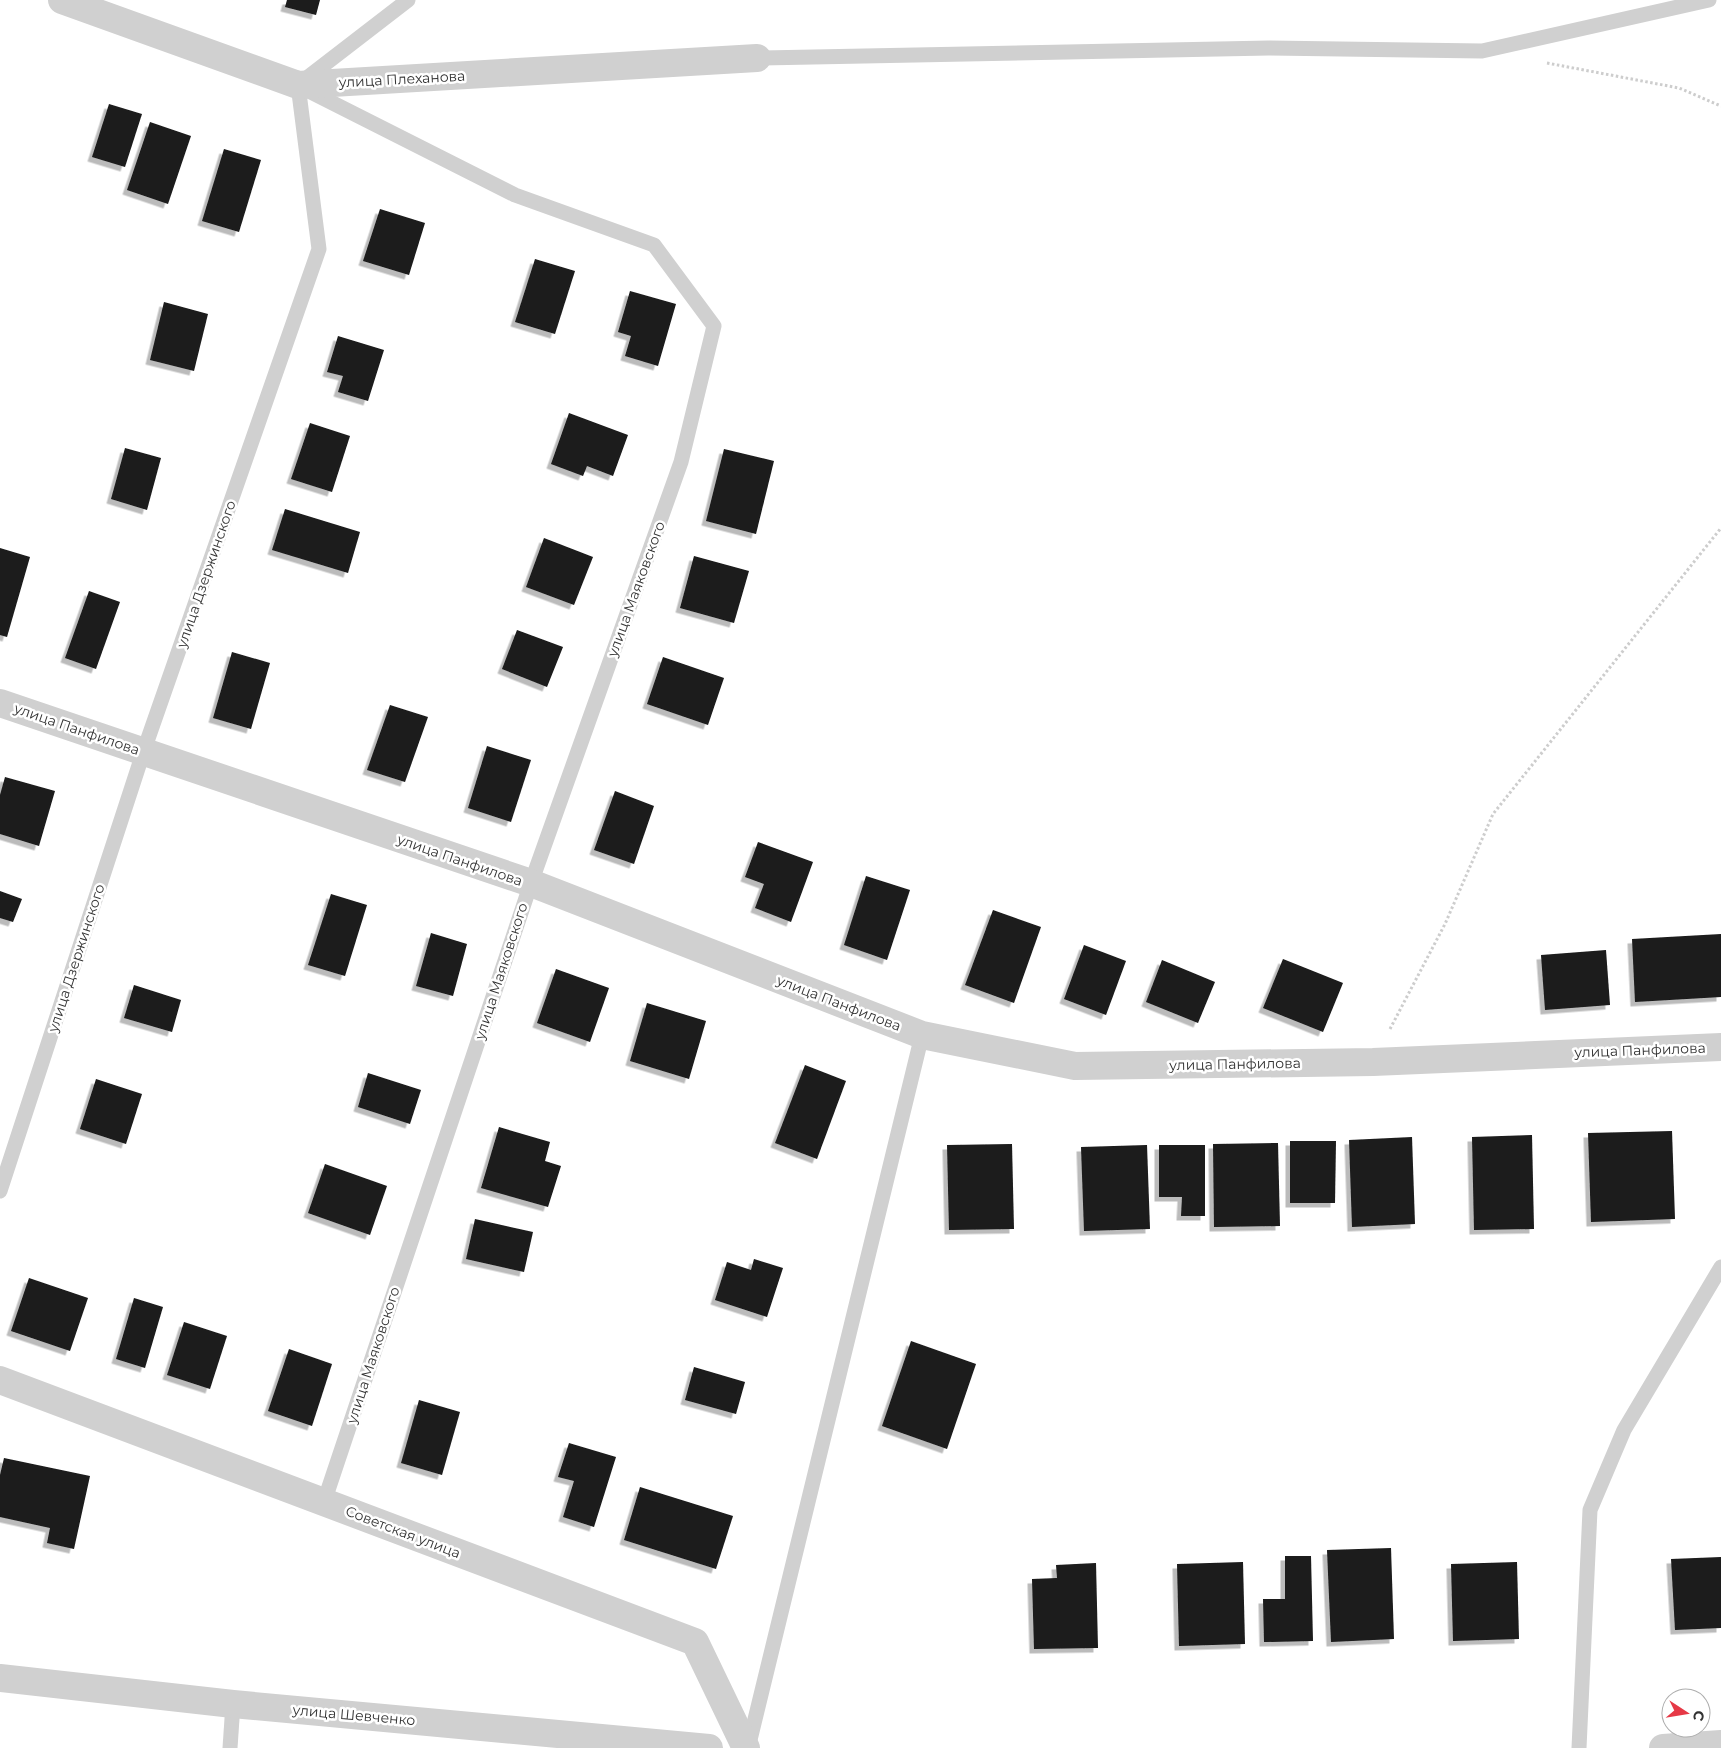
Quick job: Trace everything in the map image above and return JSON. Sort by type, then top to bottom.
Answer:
[{"type":"street","name":"улица Плеханова","points":[[62,0],[298,85],[757,58]]},
{"type":"street","name":"улица Панфилова","points":[[0,703],[531,884],[922,1035],[1075,1066],[1373,1062],[1721,1047]]},
{"type":"street","name":"Советская улица","points":[[0,1380],[695,1642],[747,1748]]},
{"type":"street","name":"улица Шевченко","points":[[0,1678],[233,1704],[660,1746],[709,1748]]},
{"type":"street","points":[[1663,1748],[1721,1744]]},
{"type":"lane","points":[[298,85],[408,0]]},
{"type":"lane","points":[[757,58],[1269,48],[1482,51],[1709,0]]},
{"type":"lane","name":"улица Маяковского","points":[[298,85],[515,195],[654,245],[714,326],[681,462],[531,884],[324,1502]]},
{"type":"lane","name":"улица Дзержинского","points":[[0,1191],[143,753],[319,248],[298,85]]},
{"type":"lane","points":[[747,1748],[922,1035]]},
{"type":"lane","points":[[1579,1748],[1590,1510],[1624,1430],[1721,1267]]},
{"type":"lane","points":[[230,1748],[233,1704]]},
{"type":"path","points":[[1538,61],[1679,88],[1721,106]]},
{"type":"path","points":[[1373,1062],[1445,924],[1493,814],[1721,528]]},
{"type":"building","points":[[287,0],[320,0],[316,15],[285,7]]},
{"type":"building","points":[[109,104],[142,114],[125,167],[92,157]]},
{"type":"building","points":[[150,122],[191,136],[168,204],[127,190]]},
{"type":"building","points":[[224,149],[261,160],[239,232],[202,221]]},
{"type":"building","points":[[380,209],[425,223],[409,275],[363,261]]},
{"type":"building","points":[[535,259],[575,271],[555,334],[515,322]]},
{"type":"building","points":[[630,291],[676,304],[658,366],[625,356],[631,336],[618,332]]},
{"type":"building","points":[[164,302],[208,314],[194,371],[150,360]]},
{"type":"building","points":[[338,336],[384,350],[368,401],[338,392],[343,376],[327,372]]},
{"type":"building","points":[[569,413],[628,435],[613,476],[587,466],[583,476],[551,464]]},
{"type":"building","points":[[310,423],[350,436],[332,492],[291,479]]},
{"type":"building","points":[[125,448],[161,458],[147,510],[111,499]]},
{"type":"building","points":[[724,449],[774,461],[756,534],[706,521]]},
{"type":"building","points":[[285,509],[360,532],[348,573],[272,550]]},
{"type":"building","points":[[544,538],[593,557],[574,605],[526,587]]},
{"type":"building","points":[[0,548],[30,557],[7,637],[0,635]]},
{"type":"building","points":[[694,556],[749,571],[734,623],[680,608]]},
{"type":"building","points":[[89,591],[120,602],[96,669],[65,658]]},
{"type":"building","points":[[517,630],[563,647],[547,687],[502,669]]},
{"type":"building","points":[[232,652],[270,663],[251,729],[213,718]]},
{"type":"building","points":[[663,657],[724,678],[708,725],[647,704]]},
{"type":"building","points":[[390,705],[428,717],[405,782],[367,770]]},
{"type":"building","points":[[487,746],[531,760],[511,822],[468,808]]},
{"type":"building","points":[[5,777],[55,791],[39,846],[0,834],[0,795]]},
{"type":"building","points":[[615,791],[654,806],[634,864],[594,850]]},
{"type":"building","points":[[758,842],[813,862],[791,922],[755,908],[764,884],[745,877]]},
{"type":"building","points":[[866,876],[910,890],[887,960],[844,945]]},
{"type":"building","points":[[0,891],[22,899],[13,922],[0,918]]},
{"type":"building","points":[[331,894],[367,905],[345,976],[308,965]]},
{"type":"building","points":[[993,910],[1041,927],[1014,1003],[965,985]]},
{"type":"building","points":[[431,933],[467,944],[453,996],[416,986]]},
{"type":"building","points":[[1721,934],[1721,997],[1635,1002],[1632,939]]},
{"type":"building","points":[[1084,945],[1126,961],[1106,1015],[1064,999]]},
{"type":"building","points":[[1606,950],[1610,1005],[1545,1010],[1541,955]]},
{"type":"building","points":[[1283,959],[1343,983],[1323,1032],[1263,1008]]},
{"type":"building","points":[[1162,960],[1215,982],[1198,1023],[1146,1002]]},
{"type":"building","points":[[556,969],[609,988],[590,1042],[537,1023]]},
{"type":"building","points":[[134,985],[181,1000],[172,1032],[124,1018]]},
{"type":"building","points":[[647,1003],[706,1021],[689,1079],[630,1061]]},
{"type":"building","points":[[805,1065],[846,1081],[817,1159],[775,1143]]},
{"type":"building","points":[[368,1073],[421,1090],[410,1124],[358,1107]]},
{"type":"building","points":[[96,1079],[142,1094],[126,1144],[80,1129]]},
{"type":"building","points":[[499,1127],[550,1142],[545,1161],[561,1166],[548,1207],[481,1188]]},
{"type":"building","points":[[1672,1131],[1675,1219],[1591,1222],[1588,1133]]},
{"type":"building","points":[[1532,1135],[1534,1229],[1474,1230],[1472,1137]]},
{"type":"building","points":[[1412,1137],[1415,1224],[1352,1227],[1349,1140]]},
{"type":"building","points":[[1290,1141],[1336,1141],[1335,1203],[1290,1203]]},
{"type":"building","points":[[1278,1143],[1280,1226],[1214,1227],[1213,1144]]},
{"type":"building","points":[[1012,1144],[1014,1229],[949,1230],[947,1145]]},
{"type":"building","points":[[1147,1145],[1150,1229],[1084,1231],[1081,1147]]},
{"type":"building","points":[[1159,1145],[1205,1145],[1205,1216],[1181,1216],[1182,1197],[1159,1197]]},
{"type":"building","points":[[325,1164],[387,1186],[370,1235],[308,1213]]},
{"type":"building","points":[[475,1219],[533,1232],[524,1272],[466,1259]]},
{"type":"building","points":[[754,1259],[783,1268],[767,1317],[715,1300],[727,1262],[751,1270]]},
{"type":"building","points":[[29,1278],[88,1298],[70,1351],[11,1331]]},
{"type":"building","points":[[134,1298],[163,1307],[145,1368],[116,1359]]},
{"type":"building","points":[[184,1322],[227,1336],[210,1389],[167,1375]]},
{"type":"building","points":[[911,1341],[976,1364],[947,1449],[882,1426]]},
{"type":"building","points":[[289,1349],[332,1364],[312,1426],[268,1411]]},
{"type":"building","points":[[694,1367],[745,1382],[736,1414],[685,1400]]},
{"type":"building","points":[[419,1400],[460,1412],[442,1475],[401,1463]]},
{"type":"building","points":[[569,1443],[616,1457],[594,1527],[563,1517],[574,1481],[558,1477]]},
{"type":"building","points":[[4,1458],[90,1476],[74,1549],[47,1543],[50,1528],[0,1517],[0,1475]]},
{"type":"building","points":[[640,1487],[733,1516],[716,1569],[624,1540]]},
{"type":"building","points":[[1391,1548],[1394,1639],[1331,1642],[1327,1550]]},
{"type":"building","points":[[1285,1556],[1311,1556],[1313,1641],[1264,1642],[1263,1599],[1285,1599]]},
{"type":"building","points":[[1721,1557],[1721,1628],[1675,1630],[1671,1559]]},
{"type":"building","points":[[1243,1562],[1245,1644],[1179,1646],[1177,1564]]},
{"type":"building","points":[[1517,1562],[1519,1639],[1453,1641],[1451,1564]]},
{"type":"building","points":[[1096,1563],[1098,1648],[1034,1649],[1032,1579],[1057,1578],[1056,1565]]}]
